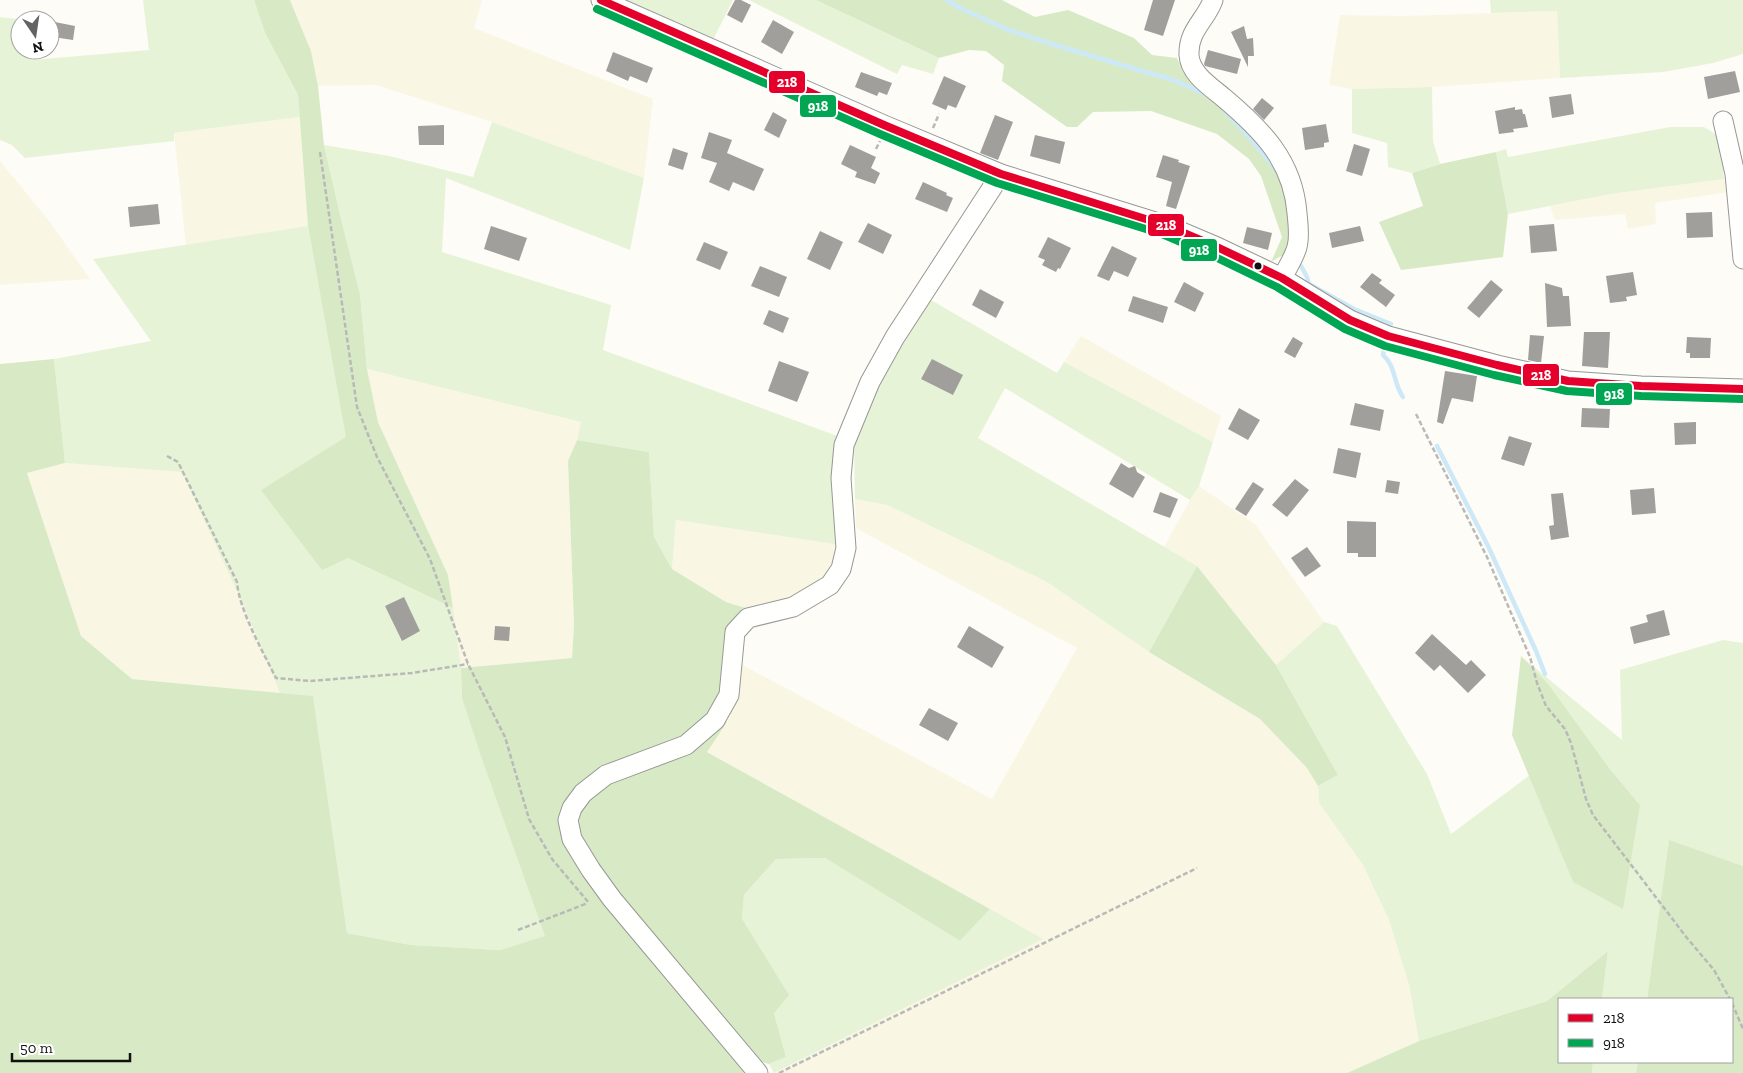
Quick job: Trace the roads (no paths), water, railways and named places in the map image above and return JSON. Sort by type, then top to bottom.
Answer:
[{"type":"street","points":[[601,0],[884,125],[1001,174],[1165,225],[1217,247],[1282,278],[1350,320],[1388,336],[1496,365],[1568,381],[1641,386],[1743,389]]},
{"type":"street","points":[[1213,0],[1193,32],[1189,57],[1195,72],[1262,132],[1278,154],[1292,183],[1297,208],[1299,235],[1296,249],[1282,278]]},
{"type":"street","points":[[1723,121],[1735,174],[1743,258]]},
{"type":"street","points":[[758,1073],[612,899],[572,839],[568,820],[572,808],[583,793],[606,775],[686,745],[715,720],[729,695],[735,632],[748,618],[793,607],[830,585],[840,569],[846,548],[840,478],[844,445],[870,382],[895,337],[1001,174]]},
{"type":"waterway","points":[[947,0],[1006,29],[1176,81],[1207,95]]},
{"type":"waterway","points":[[1222,108],[1278,172]]},
{"type":"waterway","points":[[1301,266],[1309,284],[1354,309],[1391,324]]},
{"type":"waterway","points":[[1384,349],[1383,355],[1390,364],[1397,386],[1403,397]]},
{"type":"waterway","points":[[1437,446],[1488,546],[1545,674]]}]
